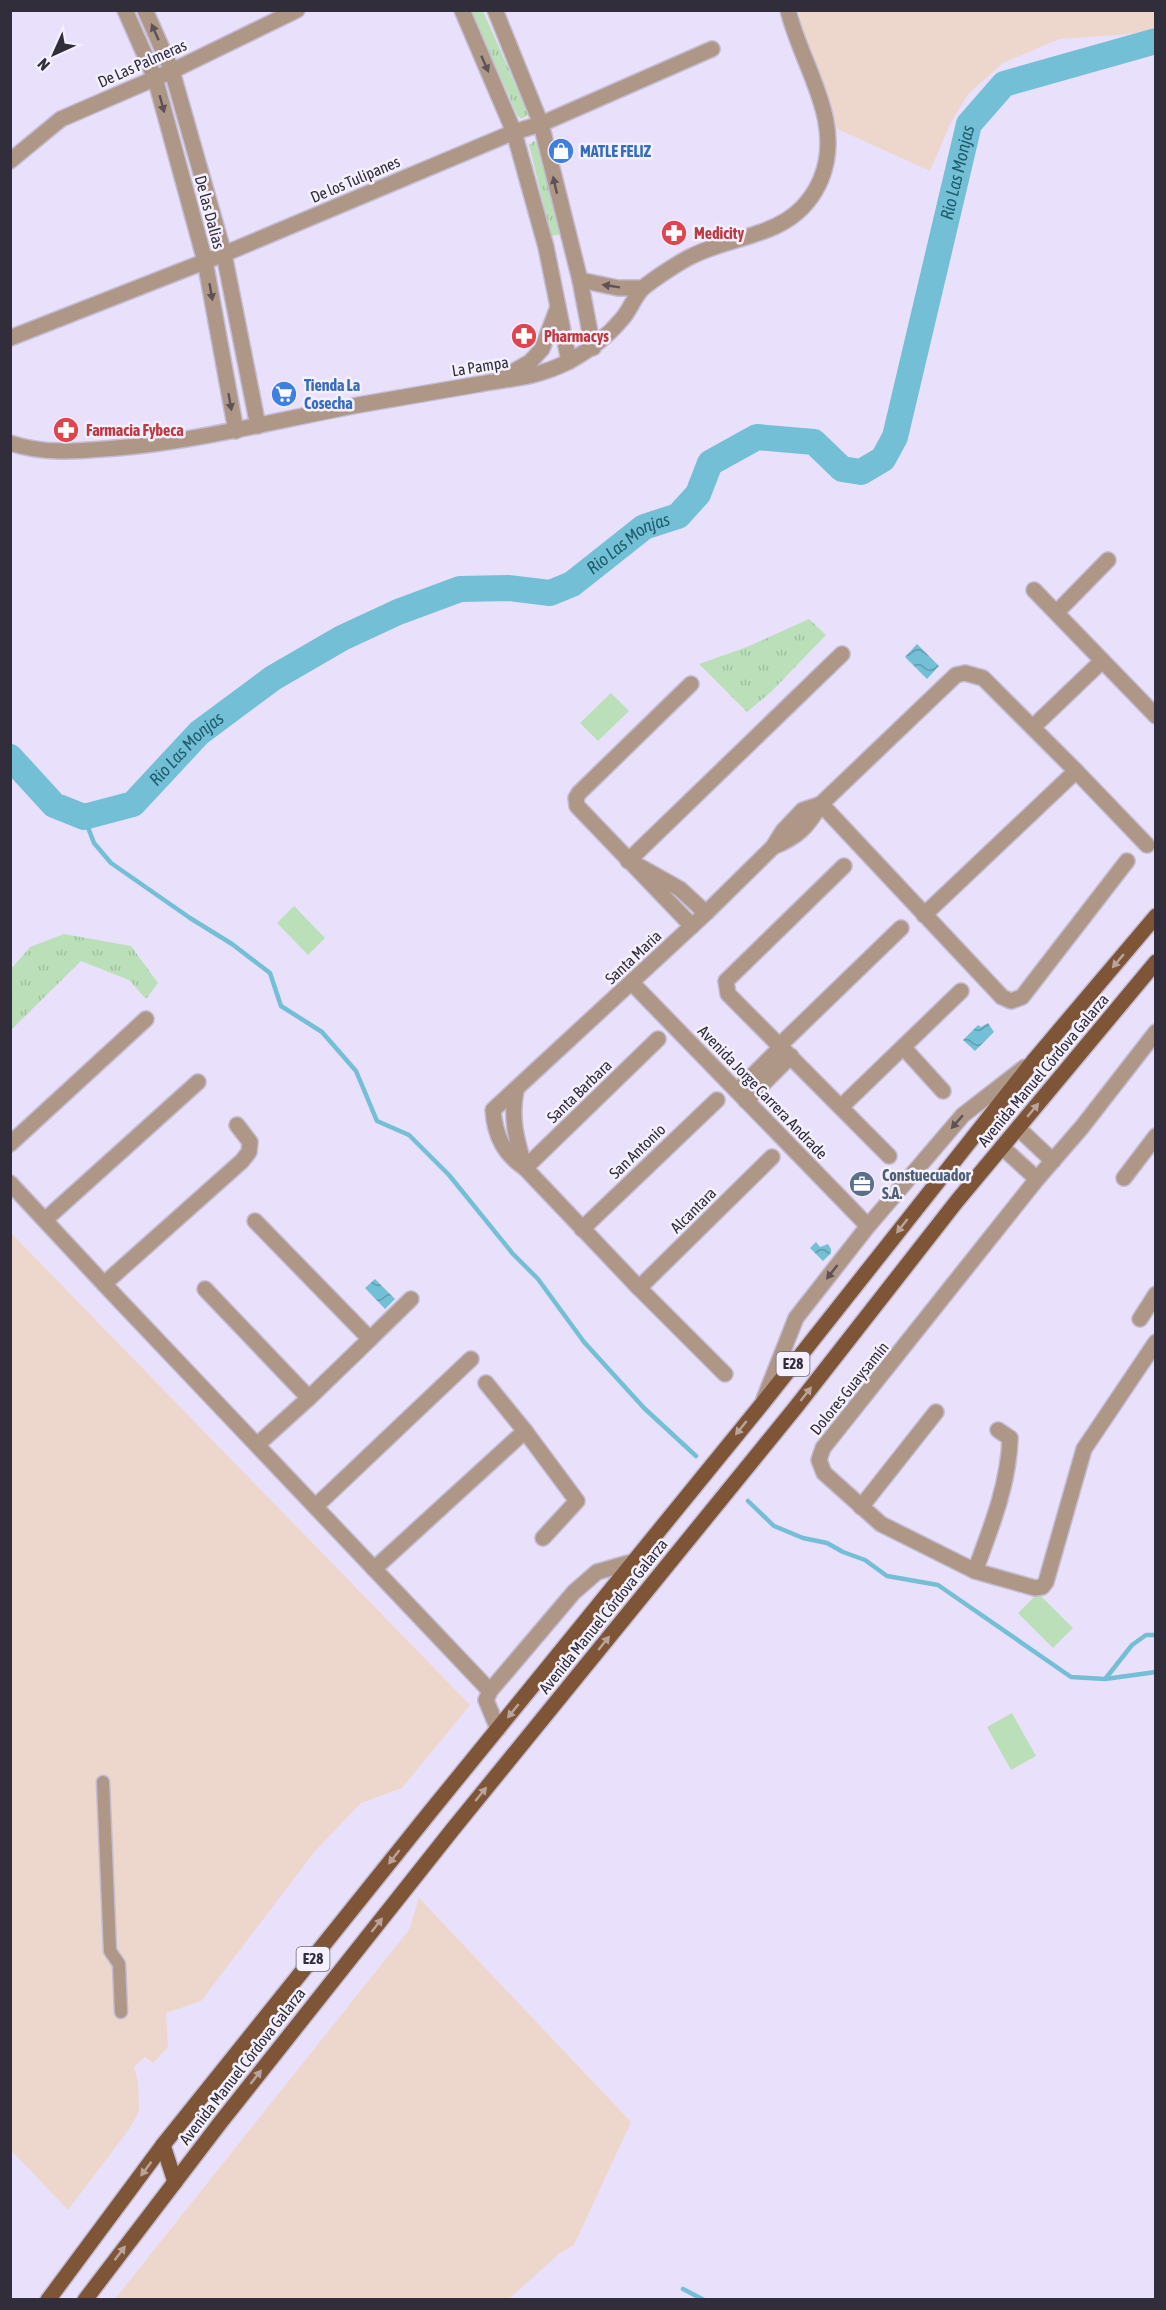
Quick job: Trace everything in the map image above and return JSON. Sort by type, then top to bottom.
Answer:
[{"type":"main road","name":"Avenida Manuel Córdova Galarza","points":[[48,2300],[163,2145],[762,1404],[1035,1059],[1155,916]]},
{"type":"main road","name":"Avenida Manuel Córdova Galarza","points":[[85,2300],[453,1829],[789,1416],[1002,1147],[1155,962]]},
{"type":"main road","points":[[163,2145],[175,2182]]},
{"type":"street","name":"De las Dalias","points":[[125,10],[155,78],[205,261],[236,431]]},
{"type":"street","name":"De las Dalias","points":[[145,10],[172,71],[224,254],[258,426]]},
{"type":"street","name":"De Las Palmeras","points":[[10,161],[61,119],[172,71],[297,10]]},
{"type":"street","points":[[462,10],[514,132],[546,247],[569,361]]},
{"type":"street","points":[[495,10],[541,124],[580,280],[592,348]]},
{"type":"street","name":"La Pampa","points":[[10,443],[32,449],[65,453],[148,446],[236,431],[336,409],[529,377],[569,361],[592,348],[622,319],[643,288],[692,255],[764,232],[805,207],[820,180],[827,159],[829,134],[812,75],[788,10]]},
{"type":"street","name":"De los Tulipanes","points":[[10,338],[224,254],[514,132],[541,124],[712,49]]},
{"type":"street","points":[[580,280],[618,288],[643,288]]},
{"type":"street","points":[[496,381],[530,362],[542,349],[558,307]]},
{"type":"street","points":[[1057,612],[1108,560]]},
{"type":"street","points":[[1034,590],[1155,716]]},
{"type":"street","points":[[628,861],[842,654]]},
{"type":"street","points":[[1102,661],[1033,728],[1147,845]]},
{"type":"street","name":"Santa Maria","points":[[725,1374],[502,1147],[493,1110],[692,927],[773,848],[792,840],[811,820],[821,804],[956,675],[965,673],[983,678],[1033,728]]},
{"type":"street","points":[[691,684],[576,798],[577,806],[692,927]]},
{"type":"street","points":[[924,915],[1077,771]]},
{"type":"street","points":[[821,804],[1002,997],[1011,1001],[1022,997],[1127,861]]},
{"type":"street","points":[[628,861],[680,890],[706,913]]},
{"type":"street","points":[[844,866],[726,981],[728,994],[889,1156]]},
{"type":"street","points":[[741,1096],[901,928]]},
{"type":"street","name":"Avenida Jorge Carrera Andrade","points":[[632,983],[868,1226]]},
{"type":"street","points":[[842,1107],[962,991]]},
{"type":"street","points":[[10,1144],[146,1019]]},
{"type":"street","name":"Dolores Guaysamín","points":[[1155,1032],[1082,1127],[1037,1179],[823,1448],[819,1460],[824,1473],[881,1524],[975,1570],[1035,1588],[1042,1587],[1046,1582],[1084,1449],[1155,1342]]},
{"type":"street","name":"Santa Barbara","points":[[525,1168],[658,1039]]},
{"type":"street","points":[[903,1047],[943,1091]]},
{"type":"street","name":"Avenida Manuel Córdova Galarza","points":[[762,1404],[796,1318],[868,1226],[963,1115],[1035,1059]]},
{"type":"street","points":[[46,1219],[198,1082]]},
{"type":"street","name":"Santa Maria","points":[[516,1091],[513,1102],[515,1130],[525,1168]]},
{"type":"street","name":"San Antonio","points":[[582,1229],[717,1100]]},
{"type":"street","points":[[104,1284],[242,1161],[249,1152],[249,1142],[237,1125]]},
{"type":"street","points":[[1018,1128],[1053,1161]]},
{"type":"street","points":[[1124,1178],[1155,1137]]},
{"type":"street","points":[[1002,1147],[1037,1179]]},
{"type":"street","name":"Alcantara","points":[[639,1288],[772,1158]]},
{"type":"street","points":[[10,1183],[490,1690]]},
{"type":"street","points":[[255,1221],[370,1340]]},
{"type":"street","points":[[205,1289],[309,1398]]},
{"type":"street","points":[[1140,1319],[1155,1294]]},
{"type":"street","points":[[257,1445],[411,1299]]},
{"type":"street","points":[[316,1506],[471,1359]]},
{"type":"street","points":[[486,1383],[577,1501],[543,1538]]},
{"type":"street","points":[[861,1507],[936,1412]]},
{"type":"street","points":[[975,1570],[995,1516],[1010,1453],[1010,1438],[998,1430]]},
{"type":"street","points":[[374,1569],[525,1431]]},
{"type":"street","points":[[498,1729],[486,1700],[490,1690],[574,1592],[597,1572],[632,1562]]},
{"type":"street","points":[[104,1782],[110,1951],[119,1964],[121,2012]]},
{"type":"shaded area","points":[[799,11],[1155,11],[1155,30],[1059,39],[1003,63],[968,94],[950,124],[930,171],[833,127],[800,25]]},
{"type":"shaded area","points":[[10,1232],[470,1705],[402,1788],[361,1803],[315,1851],[201,2001],[166,2013],[168,2047],[153,2063],[145,2057],[134,2067],[138,2082],[139,2111],[130,2128],[68,2210],[11,2150]]},
{"type":"shaded area","points":[[419,1898],[631,2122],[574,2245],[560,2253],[509,2299],[115,2299],[409,1930]]},
{"type":"green space","points":[[471,11],[483,11],[527,111],[527,116],[521,119],[517,115]]},
{"type":"green space","points":[[534,141],[540,144],[562,234],[551,236],[529,145]]},
{"type":"green space","points":[[809,619],[826,635],[771,692],[747,712],[699,664],[747,647]]},
{"type":"green space","points":[[611,693],[629,711],[598,741],[580,723]]},
{"type":"green space","points":[[294,906],[325,938],[308,955],[277,923]]},
{"type":"green space","points":[[64,934],[131,946],[158,983],[146,999],[129,980],[81,961],[11,1030],[11,969],[30,947]]},
{"type":"green space","points":[[1038,1593],[1073,1628],[1053,1648],[1018,1613]]},
{"type":"green space","points":[[1012,1713],[1036,1756],[1011,1770],[987,1727]]},
{"type":"water","points":[[917,644],[939,666],[927,679],[905,657]]},
{"type":"water","points":[[988,1023],[994,1032],[975,1051],[963,1040],[978,1025],[981,1027]]},
{"type":"water","points":[[816,1242],[820,1247],[828,1244],[831,1249],[831,1253],[823,1261],[810,1248]]},
{"type":"water","points":[[375,1279],[395,1299],[385,1309],[365,1288]]},
{"type":"waterway","name":"Rio Las Monjas","points":[[10,757],[54,805],[84,817],[133,804],[199,733],[273,678],[342,638],[398,612],[460,589],[508,588],[550,593],[572,584],[644,527],[678,516],[698,494],[710,463],[757,437],[814,442],[842,469],[861,472],[883,459],[895,437],[969,124],[1004,84],[1156,41]]},
{"type":"waterway","points":[[84,817],[94,843],[111,863],[232,944],[270,973],[281,1006],[322,1032],[356,1071],[377,1121],[409,1135],[449,1175],[513,1254],[538,1279],[584,1342],[644,1408],[696,1456]]},
{"type":"waterway","points":[[748,1501],[774,1526],[803,1538],[827,1543],[865,1560],[887,1576],[938,1585],[1071,1677],[1105,1679],[1156,1672]]},
{"type":"waterway","points":[[1106,1678],[1132,1645],[1146,1635],[1156,1635]]},
{"type":"waterway","points":[[683,2289],[704,2300]]},
{"type":"place","name":"MATLE FELIZ","points":[[561,151]]},
{"type":"place","name":"Medicity","points":[[674,233]]},
{"type":"place","name":"Pharmacys","points":[[524,336]]},
{"type":"place","name":"Tienda La Cosecha","points":[[284,394]]},
{"type":"place","name":"Farmacia Fybeca","points":[[66,430]]},
{"type":"place","name":"Constuecuador S.A.","points":[[862,1184]]}]
